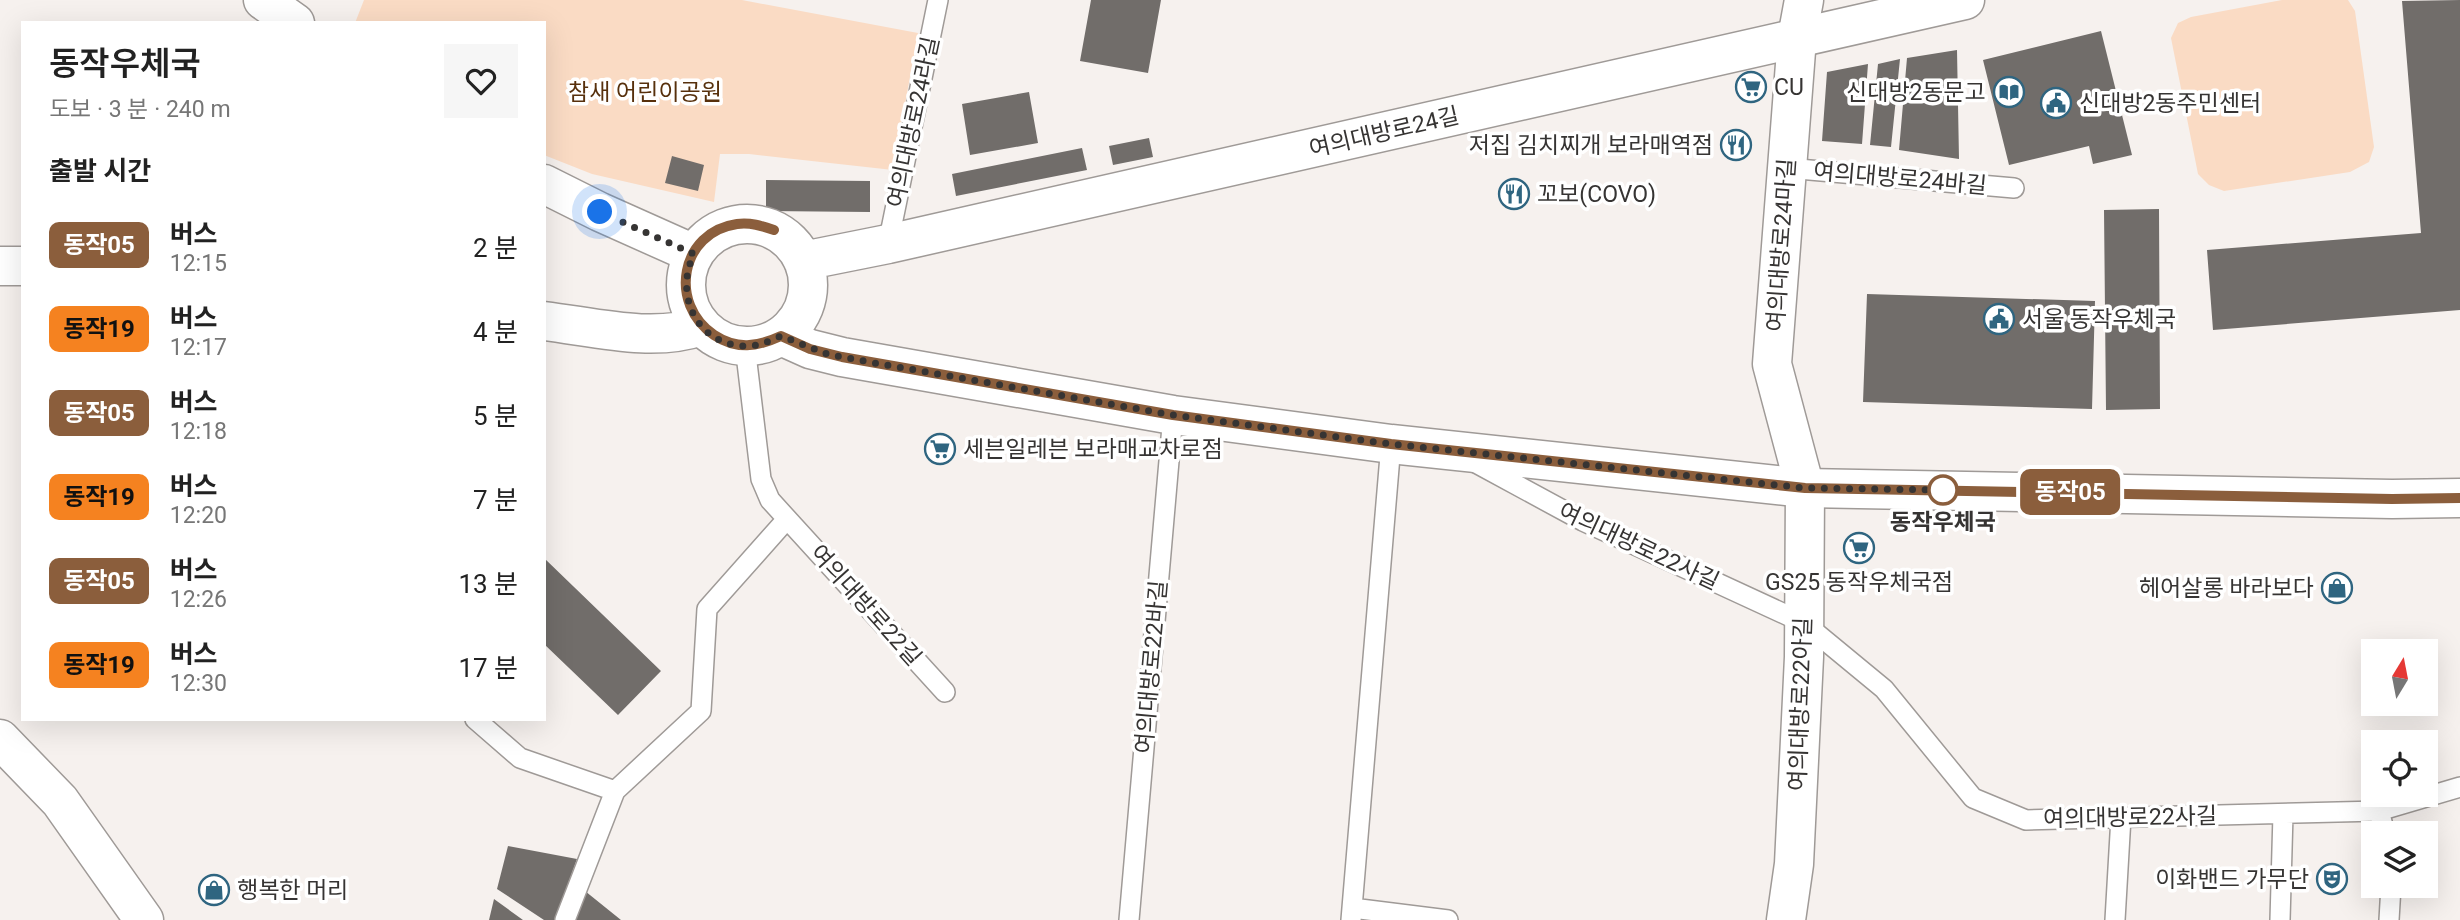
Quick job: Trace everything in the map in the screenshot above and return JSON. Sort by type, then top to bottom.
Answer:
[{"type":"street","points":[[263,0],[292,21]]},
{"type":"street","name":"여의대방로24마길","points":[[1804,0],[1797,38],[1772,364],[1805,488]]},
{"type":"street","name":"여의대방로24길","points":[[803,261],[1965,0]]},
{"type":"street","points":[[546,185],[694,254]]},
{"type":"street","points":[[756,224],[774,230],[789,240],[803,261],[808,290],[804,308],[794,324],[781,336],[763,344],[745,346],[726,343],[701,326],[688,303],[685,285],[688,266],[709,236],[726,226],[756,224]]},
{"type":"street","points":[[0,266],[21,266]]},
{"type":"street","points":[[546,321],[656,333],[684,332],[701,326]]},
{"type":"street","points":[[781,336],[810,349],[842,357],[1173,415],[1455,452],[1805,488],[2460,498]]},
{"type":"street","name":"여의대방로22아길","points":[[1786,920],[1794,864],[1804,623],[1805,488]]},
{"type":"street","points":[[0,739],[60,800],[141,919]]},
{"type":"lane","name":"여의대방로24라길","points":[[888,244],[938,0]]},
{"type":"lane","name":"여의대방로24바길","points":[[1787,168],[2014,188]]},
{"type":"lane","name":"여의대방로22길","points":[[745,346],[761,479],[770,500],[945,692]]},
{"type":"lane","name":"여의대방로22바길","points":[[1129,920],[1173,415]]},
{"type":"lane","points":[[1391,444],[1352,914],[1448,920]]},
{"type":"lane","name":"여의대방로22사길","points":[[1455,452],[1583,521],[1804,623],[1884,689],[1973,798],[2026,820],[2379,811],[2460,787]]},
{"type":"lane","points":[[565,920],[615,792],[701,711],[707,609],[787,519]]},
{"type":"lane","points":[[477,721],[520,758],[615,792]]},
{"type":"lane","points":[[2379,811],[2382,821]]},
{"type":"lane","points":[[2280,920],[2283,814]]},
{"type":"lane","points":[[2115,920],[2121,817]]},
{"type":"lane","points":[[2389,920],[2390,898]]},
{"type":"green space","name":"참새 어린이공원","points":[[364,0],[742,0],[918,33],[893,170],[749,154],[720,154],[714,202],[592,174],[546,156],[546,21],[356,21]]},
{"type":"green space","points":[[2282,0],[2348,0],[2355,11],[2374,147],[2369,162],[2350,172],[2224,191],[2209,185],[2198,174],[2171,38],[2178,23],[2191,17]]},
{"type":"building","points":[[1091,0],[1161,0],[1148,73],[1080,61]]},
{"type":"building","points":[[2460,0],[2460,310],[2213,330],[2207,250],[2421,233],[2402,1]]},
{"type":"building","name":"신대방2동주민센터","points":[[2101,31],[2132,155],[2093,164],[2089,146],[2009,165],[1983,60]]},
{"type":"building","points":[[1957,50],[1959,159],[1899,150],[1907,58]]},
{"type":"building","points":[[1900,59],[1891,147],[1870,145],[1878,64]]},
{"type":"building","points":[[1868,64],[1862,144],[1822,141],[1827,72]]},
{"type":"building","points":[[1029,92],[1038,143],[970,155],[962,104]]},
{"type":"building","points":[[1149,138],[1153,157],[1113,165],[1109,146]]},
{"type":"building","points":[[1082,148],[1087,170],[956,196],[952,174]]},
{"type":"building","points":[[672,156],[704,165],[698,191],[665,183]]},
{"type":"building","points":[[766,180],[870,181],[870,212],[766,211]]},
{"type":"building","points":[[2159,209],[2160,409],[2106,410],[2104,210]]},
{"type":"building","points":[[1867,294],[2095,301],[2092,409],[1863,402]]},
{"type":"building","points":[[546,560],[661,671],[618,715],[546,646]]},
{"type":"building","points":[[508,846],[577,859],[555,920],[544,920],[497,889]]},
{"type":"building","points":[[585,891],[621,920],[574,920]]},
{"type":"building","points":[[494,899],[523,920],[489,920]]},
{"type":"bus line","name":"동작05","points":[[774,230],[756,224],[726,226],[709,236],[696,249],[688,266],[685,285],[688,303],[701,326],[726,343],[745,346],[763,344],[781,336],[827,354],[1173,415],[1391,444],[1805,488],[2460,498]]},
{"type":"place","name":"CU","points":[[1751,87]]},
{"type":"place","name":"신대방2동문고","points":[[2009,92]]},
{"type":"place","name":"신대방2동주민센터","points":[[2056,103]]},
{"type":"place","name":"저집 김치찌개 보라매역점","points":[[1736,145]]},
{"type":"place","name":"꼬보(COVO)","points":[[1514,194]]},
{"type":"place","name":"서울 동작우체국","points":[[1999,319]]},
{"type":"place","name":"세븐일레븐 보라매교차로점","points":[[940,449]]},
{"type":"place","name":"동작우체국","points":[[1943,490]]},
{"type":"place","name":"GS25 동작우체국점","points":[[1859,548]]},
{"type":"place","name":"헤어살롱 바라보다","points":[[2337,588]]},
{"type":"place","name":"이화밴드 가무단","points":[[2332,879]]},
{"type":"place","name":"행복한 머리","points":[[214,890]]},
{"type":"route","points":[[600,212],[694,254],[688,266],[685,285],[688,303],[701,326],[726,343],[745,346],[763,344],[781,336],[810,349],[869,362],[1173,415],[1391,444],[1805,488],[1943,490]]}]
